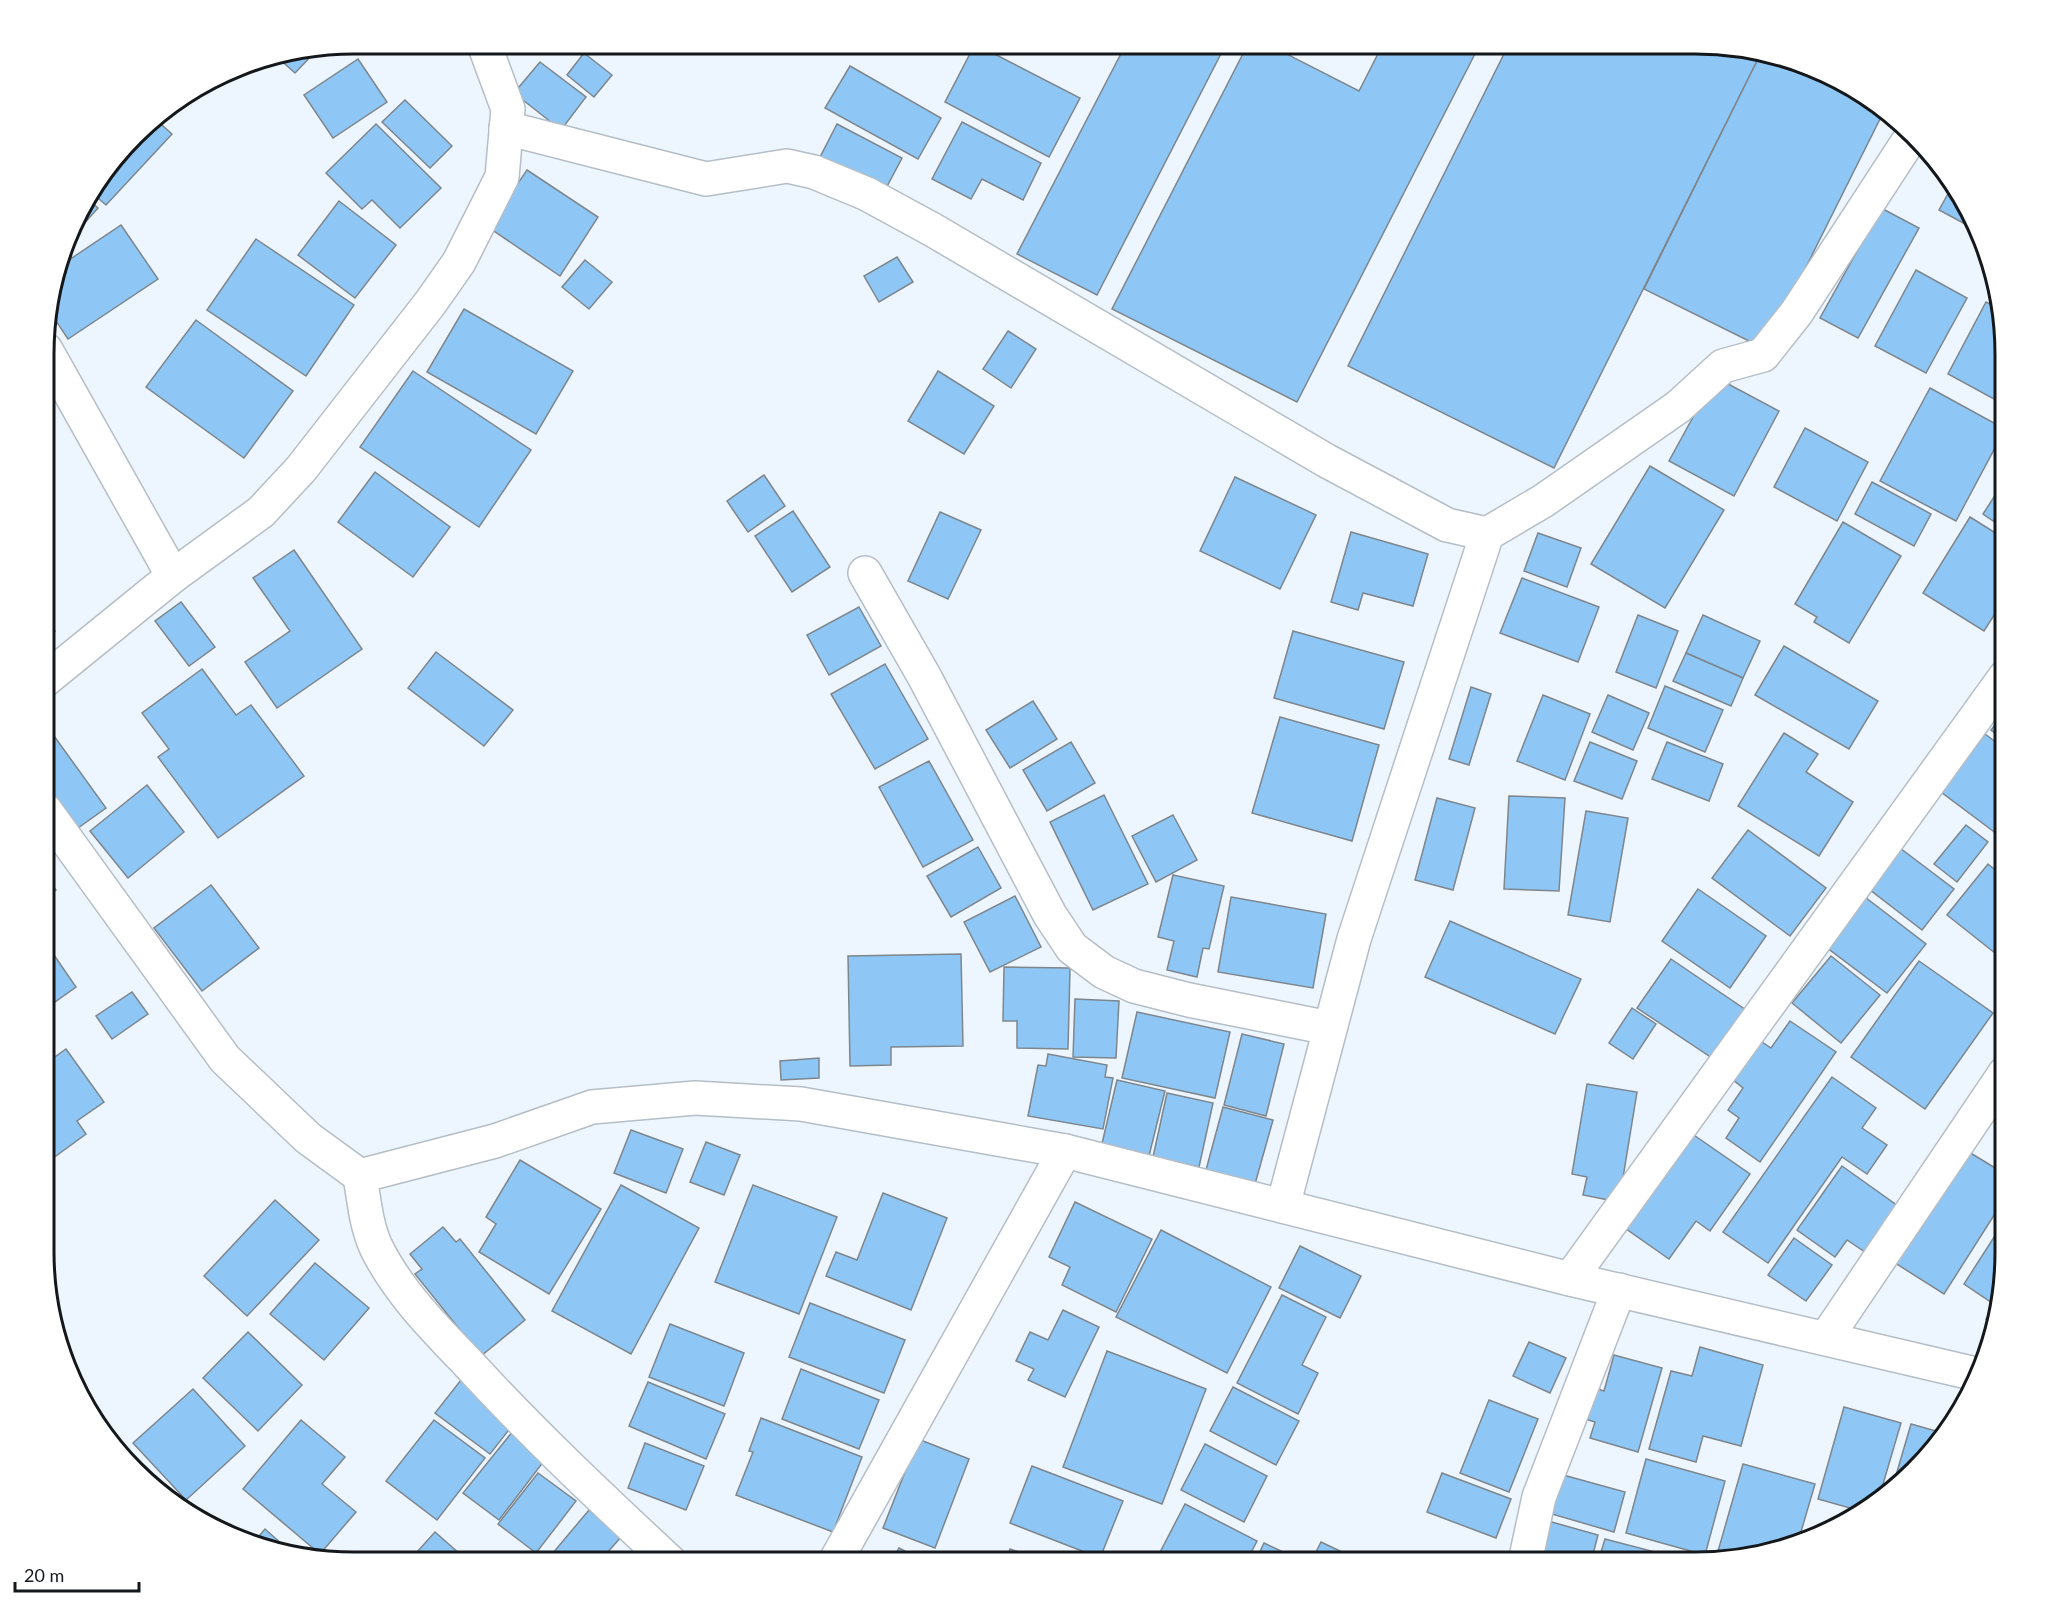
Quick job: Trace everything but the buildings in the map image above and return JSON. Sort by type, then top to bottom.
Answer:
[{"type":"street","points":[[54,673],[173,576],[261,512],[302,469],[363,387],[431,302],[459,262],[501,177],[508,109],[488,54]]},
{"type":"street","points":[[506,128],[706,179],[787,166],[814,172],[867,194],[933,230],[1327,461],[1447,525],[1487,534]]},
{"type":"street","points":[[1283,1206],[1354,939],[1487,534],[1543,501],[1678,407],[1723,366],[1763,355],[1797,312],[1907,142]]},
{"type":"street","points":[[54,364],[173,576]]},
{"type":"street","points":[[865,573],[924,676],[1050,915],[1072,948],[1104,972],[1134,986],[1189,1000],[1329,1028]]},
{"type":"street","points":[[1570,1279],[1995,691]]},
{"type":"street","points":[[54,822],[225,1059],[308,1138],[360,1176],[366,1215],[376,1246],[394,1276],[431,1324],[495,1394],[598,1496],[659,1552]]},
{"type":"street","points":[[1826,1338],[1995,1088]]},
{"type":"street","points":[[360,1176],[495,1141],[592,1107],[695,1098],[801,1104],[1065,1151],[1570,1279],[1970,1372]]},
{"type":"street","points":[[840,1552],[1065,1151]]},
{"type":"street","points":[[1527,1552],[1539,1497],[1619,1290]]}]
